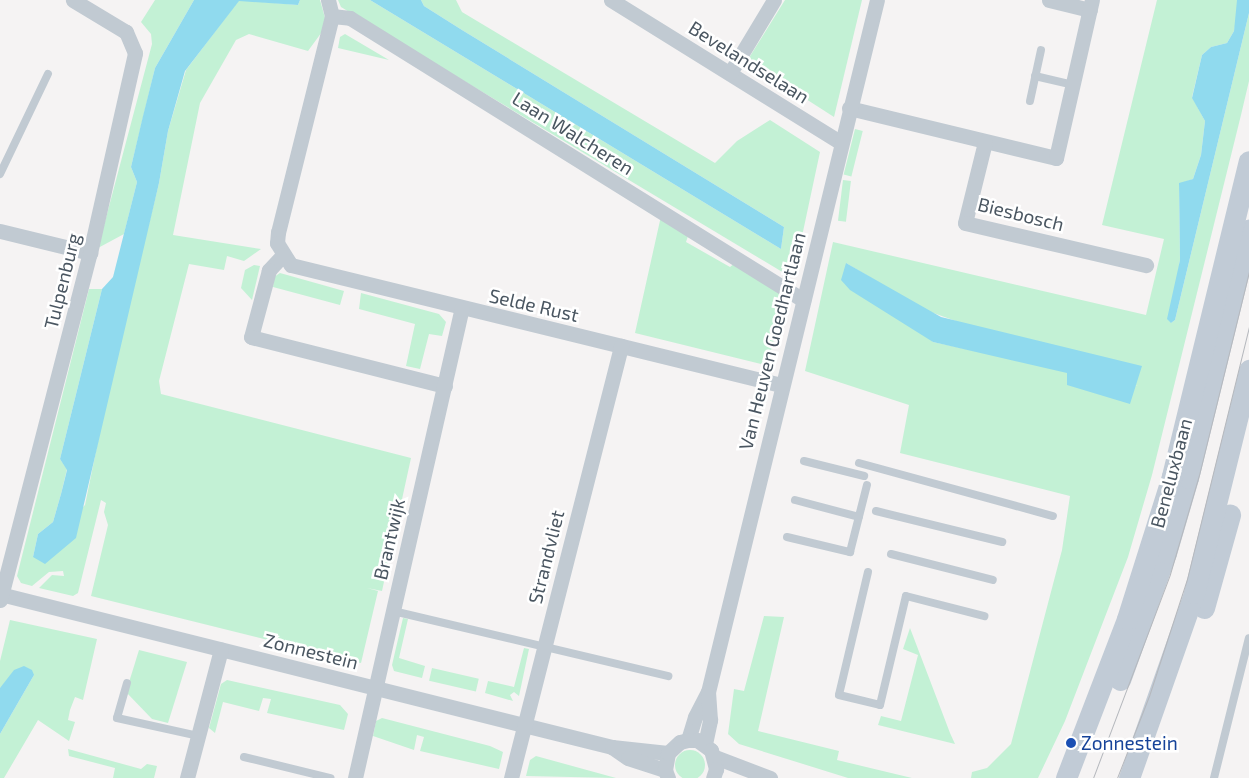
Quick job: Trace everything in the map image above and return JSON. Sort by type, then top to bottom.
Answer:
[{"type":"street","name":"Tulpenburg","points":[[0,596],[90,253],[135,53],[126,32],[73,0]]},
{"type":"street","points":[[328,0],[332,16],[278,232],[277,243],[282,255],[269,270],[251,337],[444,386]]},
{"type":"street","name":"Bevelandselaan","points":[[611,0],[840,142]]},
{"type":"street","points":[[730,73],[774,0]]},
{"type":"street","name":"Van Heuven Goedhartlaan","points":[[688,740],[694,717],[708,692],[840,142],[877,0]]},
{"type":"street","points":[[849,108],[1056,158],[1091,5],[1049,0]]},
{"type":"street","name":"Laan Walcheren","points":[[332,16],[350,18],[802,300]]},
{"type":"street","name":"Biesbosch","points":[[985,142],[965,223],[1146,265]]},
{"type":"street","name":"Beneluxbaan","points":[[1082,778],[1166,553],[1224,294],[1249,160]]},
{"type":"street","name":"Beneluxbaan","points":[[1066,778],[1098,700],[1150,549],[1224,294],[1249,229]]},
{"type":"street","points":[[0,231],[90,253]]},
{"type":"street","name":"Selde Rust","points":[[282,255],[292,265],[305,271],[781,385]]},
{"type":"street","name":"Brantwijk","points":[[355,778],[462,308]]},
{"type":"street","name":"Strandvliet","points":[[512,778],[621,346]]},
{"type":"street","points":[[1129,778],[1194,593],[1249,370]]},
{"type":"street","points":[[1144,778],[1217,568],[1249,433]]},
{"type":"street","name":"Zonnestein","points":[[0,596],[612,747],[668,753]]},
{"type":"street","points":[[187,778],[221,649]]},
{"type":"street","name":"Van Heuven Goedhartlaan","points":[[705,744],[710,720],[708,692]]},
{"type":"street","points":[[667,774],[668,753],[680,742],[688,740],[705,744],[715,757],[770,778]]},
{"type":"street","name":"Zonnestein","points":[[612,747],[628,758],[667,774]]},
{"type":"street","points":[[713,778],[715,757]]},
{"type":"lane","points":[[1030,102],[1041,50]]},
{"type":"lane","points":[[0,174],[48,74]]},
{"type":"lane","points":[[1036,76],[1073,85]]},
{"type":"lane","points":[[804,461],[864,476]]},
{"type":"lane","points":[[859,464],[1053,516]]},
{"type":"lane","points":[[787,537],[850,552],[867,486]]},
{"type":"lane","points":[[795,500],[859,517]]},
{"type":"lane","points":[[876,511],[1002,542]]},
{"type":"lane","points":[[891,554],[993,580]]},
{"type":"lane","points":[[868,572],[839,695],[880,705],[906,596],[984,616]]},
{"type":"lane","points":[[393,611],[668,676]]},
{"type":"lane","points":[[1214,778],[1249,638]]},
{"type":"lane","points":[[127,683],[117,718],[198,736]]},
{"type":"lane","points":[[244,757],[330,778]]},
{"type":"green space","points":[[155,0],[194,0],[155,68],[131,167],[137,182],[124,234],[98,248],[152,44],[151,34],[141,22]]},
{"type":"green space","points":[[239,0],[298,5],[300,0],[320,0],[327,25],[308,51],[249,34],[236,40],[200,103],[173,235],[261,249],[244,261],[227,256],[224,270],[189,264],[159,381],[161,394],[411,458],[382,591],[367,588],[378,591],[361,663],[91,596],[108,525],[104,512],[106,503],[101,500],[78,593],[73,596],[39,588],[52,575],[64,576],[63,571],[49,572],[32,586],[21,583],[17,576],[89,289],[102,289],[60,459],[67,469],[61,494],[53,522],[38,534],[33,557],[85,505],[111,378],[159,183],[168,131],[186,70]]},
{"type":"green space","points":[[338,0],[370,0],[781,249],[784,227],[462,30],[424,6],[421,0],[456,0],[462,12],[715,163],[737,141],[770,120],[820,152],[798,255],[789,276],[341,7]]},
{"type":"green space","points":[[785,0],[862,0],[834,117],[747,61]]},
{"type":"green space","points":[[1157,0],[1237,0],[1240,3],[1234,31],[1227,43],[1211,47],[1202,55],[1192,97],[1205,121],[1201,155],[1193,179],[1179,184],[1180,260],[1171,323],[1175,320],[1249,13],[1249,81],[1152,475],[1128,557],[1065,721],[1038,778],[971,778],[972,772],[987,768],[1011,744],[1062,550],[1070,496],[900,453],[909,405],[805,371],[833,242],[1146,315],[1164,239],[1102,225]],"holes":[[[846,263],[925,310],[1138,386],[933,342]]]},
{"type":"green space","points":[[345,34],[389,60],[338,48],[340,37]]},
{"type":"green space","points":[[855,129],[863,131],[851,177],[844,175]]},
{"type":"green space","points":[[843,180],[851,181],[846,222],[838,221]]},
{"type":"green space","points":[[661,216],[689,233],[686,242],[730,267],[736,262],[779,291],[784,302],[770,354],[761,364],[635,333]]},
{"type":"green space","points":[[254,265],[260,266],[252,300],[241,288],[245,270]]},
{"type":"green space","points":[[280,273],[344,291],[340,305],[273,287],[274,277]]},
{"type":"green space","points":[[361,293],[439,314],[446,322],[442,336],[429,334],[420,369],[406,366],[415,324],[359,309]]},
{"type":"green space","points":[[764,616],[784,617],[758,731],[839,751],[837,760],[912,778],[848,778],[739,744],[728,734],[734,689],[744,691]]},
{"type":"green space","points":[[403,618],[408,619],[399,658],[425,666],[422,678],[394,671],[392,665]]},
{"type":"green space","points":[[10,620],[97,639],[83,700],[75,697],[70,710],[68,720],[75,722],[69,741],[38,720],[4,778],[0,778],[0,734],[34,675],[0,688],[0,661]]},
{"type":"green space","points":[[910,628],[955,744],[878,725],[881,716],[901,721],[918,655],[903,649]]},
{"type":"green space","points":[[524,648],[529,649],[519,696],[514,692],[510,695],[513,701],[485,693],[488,681],[514,687]]},
{"type":"green space","points":[[139,650],[187,662],[168,723],[152,719],[126,692]]},
{"type":"green space","points":[[432,668],[479,679],[476,691],[429,681]]},
{"type":"green space","points":[[227,680],[340,705],[348,714],[344,730],[267,713],[271,699],[263,698],[259,711],[223,702],[215,733],[209,728],[221,684]]},
{"type":"green space","points":[[382,718],[490,746],[503,752],[499,769],[420,751],[424,737],[417,735],[414,750],[373,736],[376,721]]},
{"type":"green space","points":[[68,749],[141,769],[147,764],[157,766],[154,778],[113,778],[115,768],[69,756]]},
{"type":"green space","points":[[690,750],[701,754],[705,765],[701,776],[690,780],[679,776],[675,765],[679,754]]},
{"type":"green space","points":[[536,756],[616,778],[526,776],[530,760]]},
{"type":"water","points":[[194,0],[300,0],[298,5],[239,1],[185,71],[168,131],[159,183],[76,538],[45,564],[33,557],[38,534],[53,522],[61,494],[67,470],[60,459],[102,289],[113,277],[137,182],[131,167],[155,68]]},
{"type":"water","points":[[370,0],[421,0],[424,6],[462,30],[784,227],[781,249]]},
{"type":"water","points":[[1237,0],[1249,0],[1249,13],[1175,320],[1171,323],[1167,319],[1180,260],[1179,183],[1193,179],[1201,155],[1205,121],[1192,98],[1202,55],[1211,47],[1227,43],[1234,31]]},
{"type":"water","points":[[846,263],[941,317],[1142,366],[1130,404],[1067,385],[1067,373],[933,342],[850,290],[841,280]]},
{"type":"water","points":[[24,666],[32,670],[34,675],[0,734],[0,688],[14,670]]},
{"type":"tram line","points":[[1093,778],[1170,574],[1199,475],[1249,272]]},
{"type":"tram line","points":[[1117,778],[1149,696],[1187,579],[1249,327]]},
{"type":"place","name":"Zonnestein","points":[[1071,743]]}]
